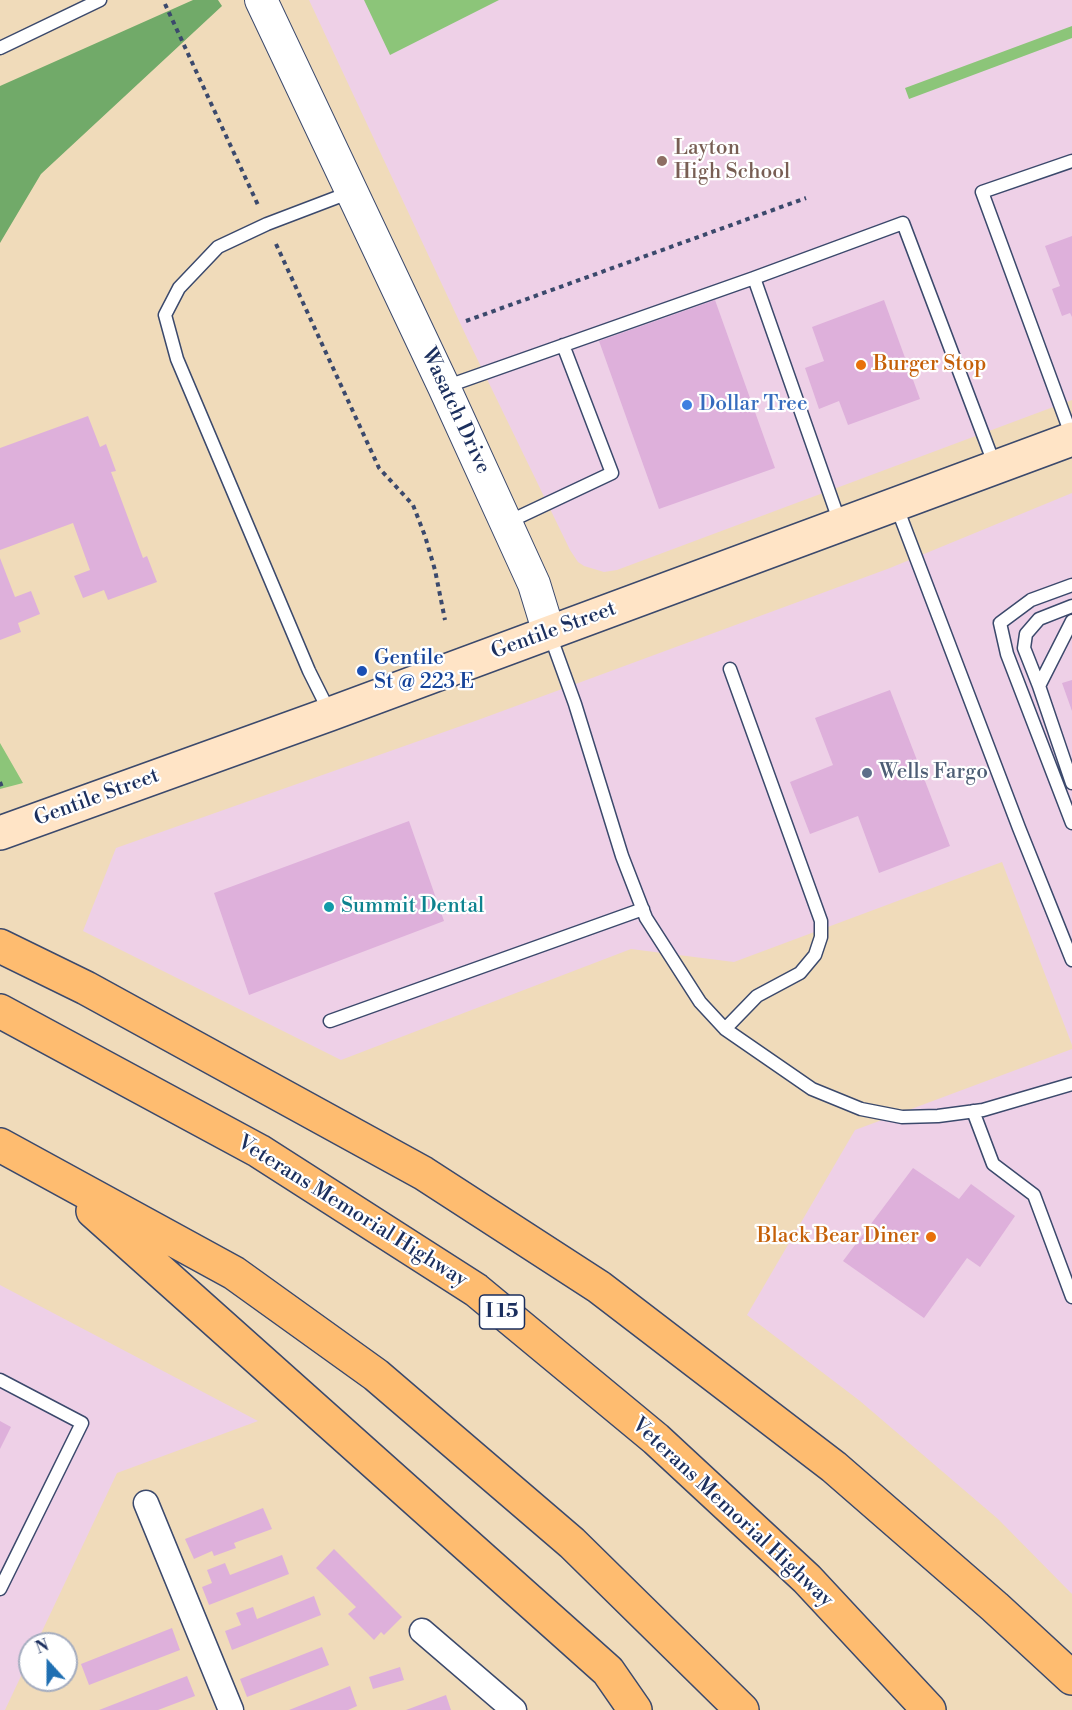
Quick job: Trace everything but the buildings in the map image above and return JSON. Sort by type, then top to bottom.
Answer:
[{"type":"highway","points":[[0,946],[106,999],[423,1173],[599,1287],[834,1467],[995,1607],[1072,1678]]},
{"type":"highway","name":"Veterans Memorial Highway","points":[[0,1011],[259,1151],[476,1290],[656,1439],[807,1579],[929,1710]]},
{"type":"highway","points":[[0,1145],[234,1273],[376,1375],[572,1543],[742,1710]]},
{"type":"highway","points":[[51,1174],[608,1671],[635,1710]]},
{"type":"main road","name":"Gentile Street","points":[[0,833],[330,714],[1072,438]]},
{"type":"street","name":"Wasatch Drive","points":[[261,0],[444,387],[534,584],[549,633]]},
{"type":"street","points":[[146,1503],[231,1710]]},
{"type":"street","points":[[422,1631],[514,1710]]},
{"type":"lane","points":[[0,48],[100,0]]},
{"type":"lane","points":[[1072,161],[982,192],[1072,438]]},
{"type":"lane","points":[[330,714],[309,671],[177,359],[165,315],[179,288],[218,247],[267,224],[351,192]]},
{"type":"lane","points":[[444,387],[903,223],[995,467]]},
{"type":"lane","points":[[754,278],[840,525]]},
{"type":"lane","points":[[506,523],[612,473],[564,345]]},
{"type":"lane","points":[[896,504],[1019,828],[1072,960]]},
{"type":"lane","points":[[1072,585],[1031,600],[1000,623],[1007,654],[1072,823]]},
{"type":"lane","points":[[1072,606],[1039,619],[1026,634],[1024,648],[1072,783]]},
{"type":"lane","points":[[1039,686],[1072,621]]},
{"type":"lane","points":[[549,633],[575,704],[622,856],[646,918],[700,1002],[725,1029],[812,1089],[861,1109],[902,1117],[938,1116],[973,1111],[1072,1084]]},
{"type":"lane","points":[[725,1029],[757,996],[800,973],[814,955],[821,937],[821,921],[730,669]]},
{"type":"lane","points":[[330,1021],[643,909]]},
{"type":"lane","points":[[973,1111],[993,1164],[1034,1195],[1072,1297]]},
{"type":"lane","points":[[0,1380],[82,1423],[0,1589]]},
{"type":"path","points":[[165,4],[379,468],[413,506],[435,570],[445,620]]},
{"type":"path","points":[[466,321],[806,198]]},
{"type":"path","points":[[0,782],[3,790]]},
{"type":"shaded area","points":[[309,0],[1072,0],[1072,400],[617,570],[604,572],[584,566],[578,562],[570,550],[468,340]]},
{"type":"shaded area","points":[[1072,493],[1072,1045],[1002,862],[734,962],[631,949],[341,1060],[83,931],[116,848],[478,720],[890,568]]},
{"type":"shaded area","points":[[1072,1049],[1072,1594],[998,1519],[860,1401],[747,1315],[855,1130]]},
{"type":"shaded area","points":[[0,1285],[258,1421],[117,1473],[42,1632],[18,1632],[18,1682],[5,1710],[0,1710]]},
{"type":"green space","points":[[193,0],[218,0],[222,6],[41,174],[0,243],[0,86]]},
{"type":"green space","points":[[364,0],[499,0],[390,55]]},
{"type":"green space","points":[[1072,26],[1072,38],[909,99],[905,88]]},
{"type":"green space","points":[[0,743],[23,783],[0,789]]},
{"type":"place","name":"Layton High School","points":[[662,161]]},
{"type":"place","name":"Burger Stop","points":[[861,365]]},
{"type":"place","name":"Dollar Tree","points":[[687,405]]},
{"type":"place","name":"Gentile St @ 223 E","points":[[362,671]]},
{"type":"place","name":"Wells Fargo","points":[[867,773]]},
{"type":"place","name":"Summit Dental","points":[[329,907]]},
{"type":"place","name":"Black Bear Diner","points":[[931,1237]]}]
